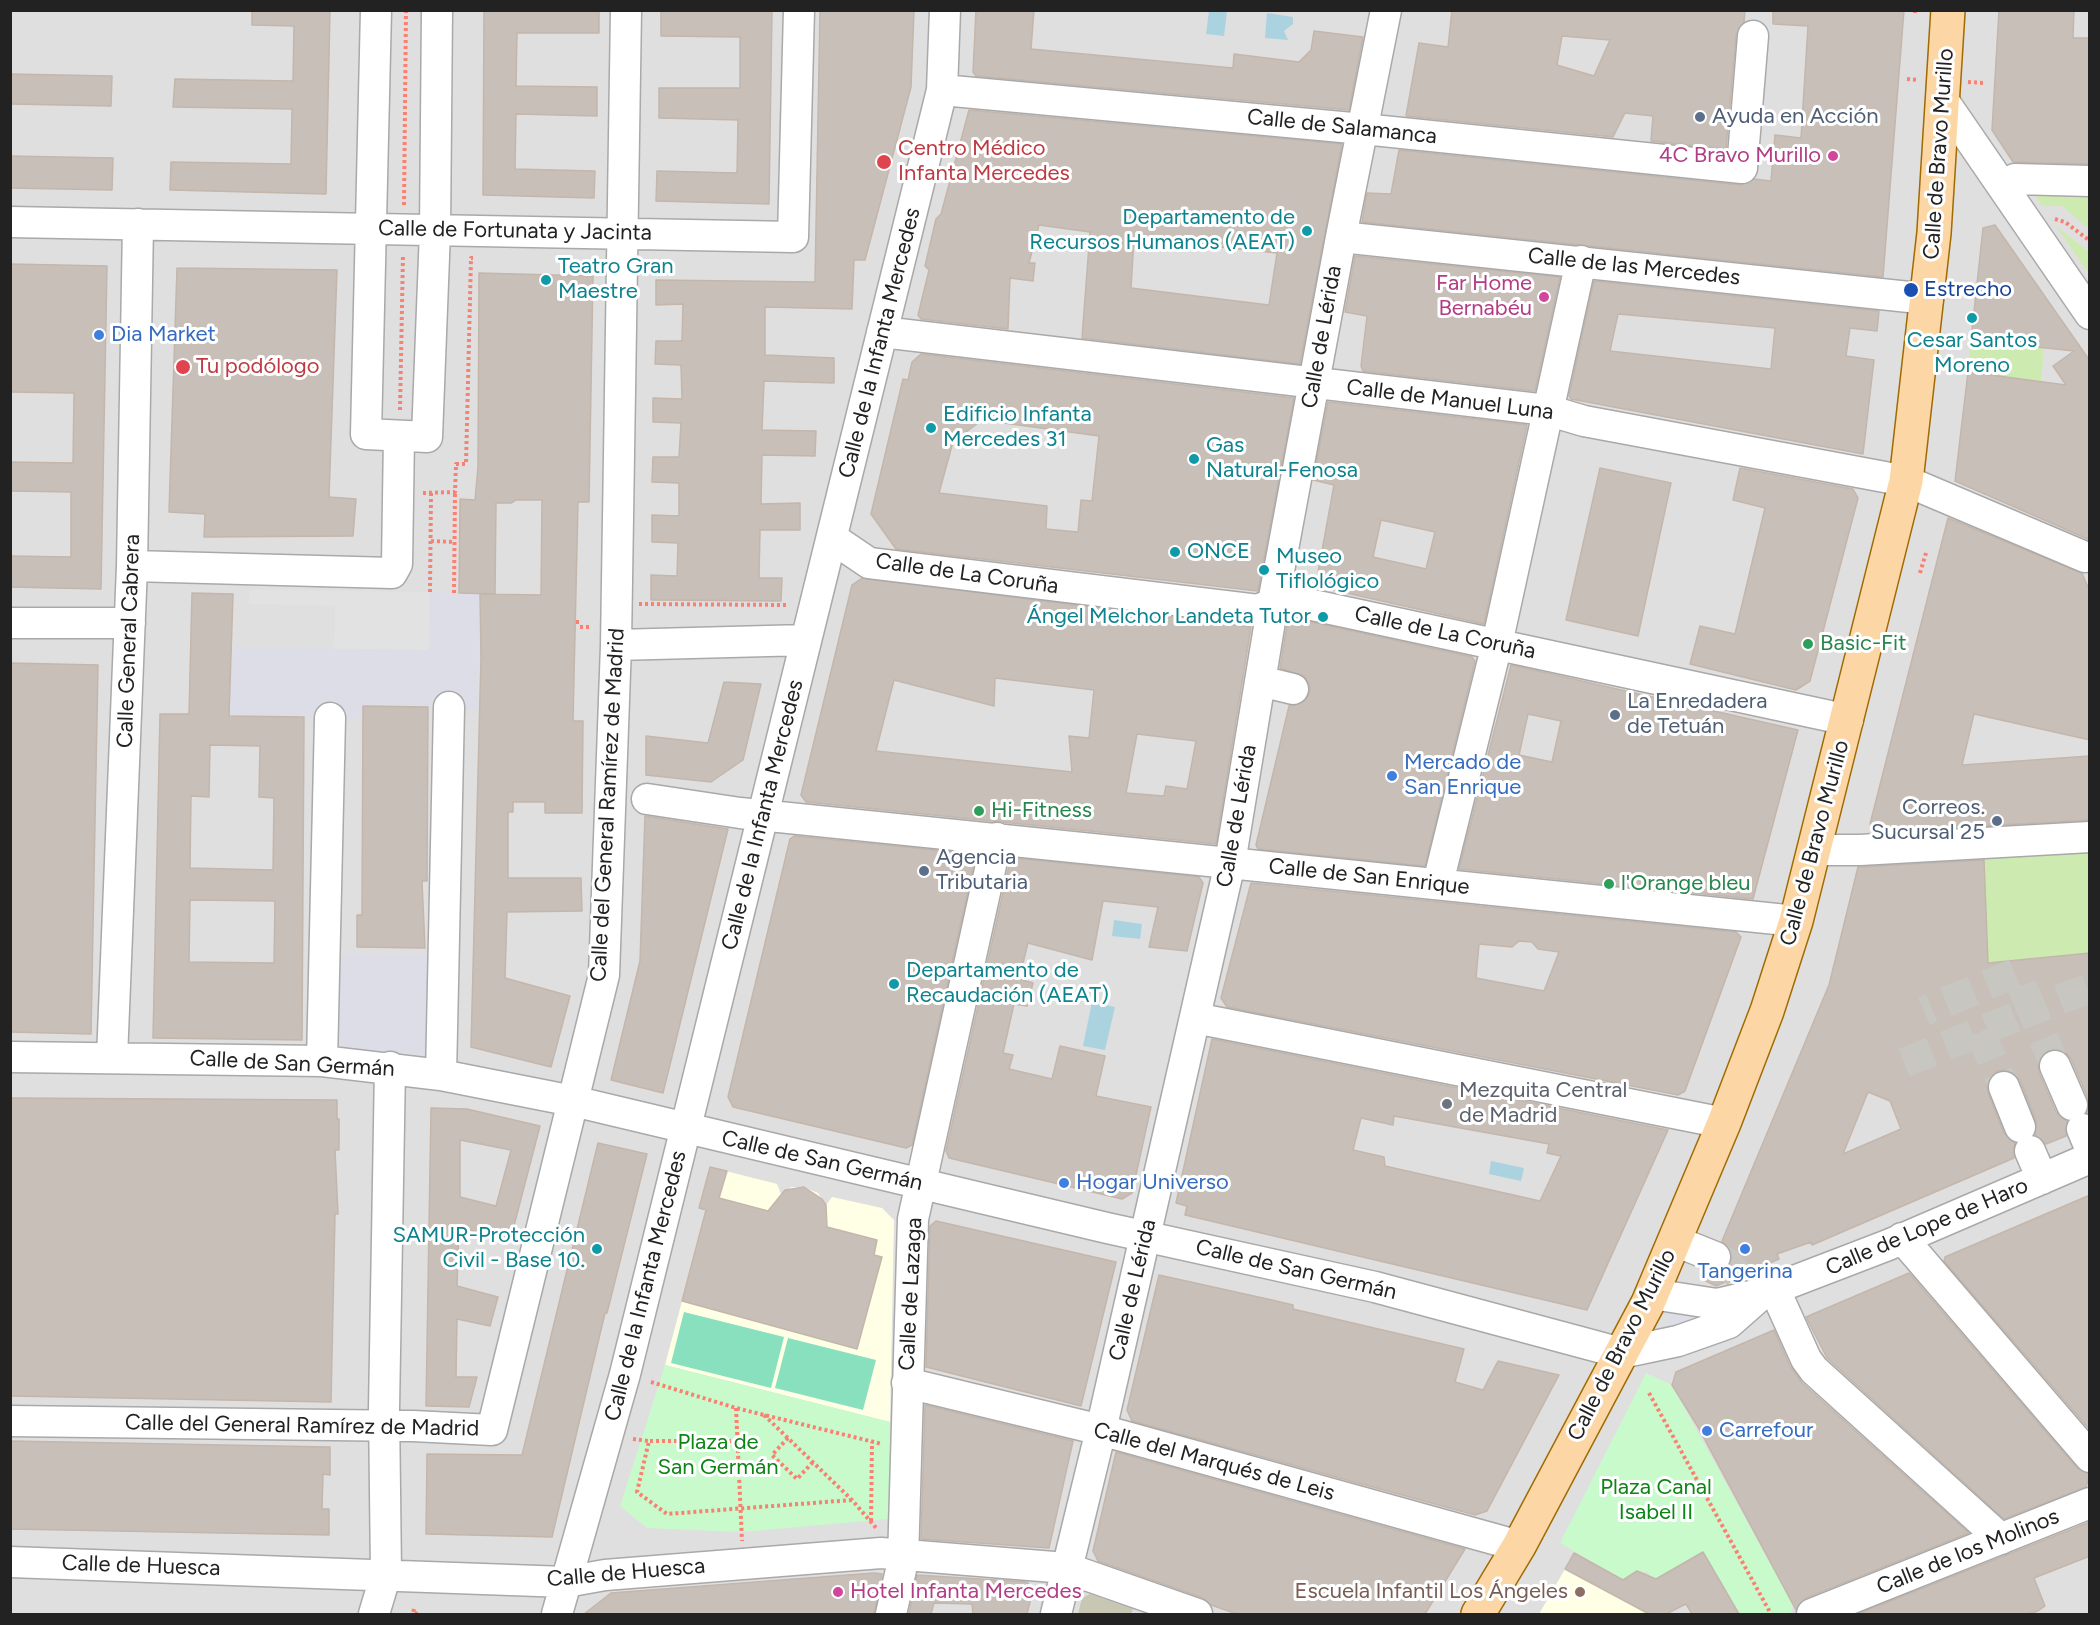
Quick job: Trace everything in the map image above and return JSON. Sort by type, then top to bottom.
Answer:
[{"type":"main road","name":"Calle de Bravo Murillo","points":[[1478,1614],[1519,1546],[1652,1294],[1724,1123],[1767,1011],[1796,921],[1906,481],[1928,299],[1948,10]]},
{"type":"street","points":[[376,10],[366,434],[427,437],[435,231],[437,10]]},
{"type":"street","name":"Calle del General Ramírez de Madrid","points":[[10,1421],[385,1426],[492,1430],[604,975],[616,645],[626,10]]},
{"type":"street","name":"Calle de Fortunata y Jacinta","points":[[10,222],[793,237],[799,10]]},
{"type":"street","name":"Calle de la Infanta Mercedes","points":[[557,1614],[625,1374],[942,90],[945,10]]},
{"type":"street","name":"Calle de Lérida","points":[[1056,1614],[1101,1430],[1230,863],[1273,603],[1307,493],[1315,383],[1386,10]]},
{"type":"street","name":"Calle de Salamanca","points":[[942,90],[1363,129],[1742,168],[1753,36]]},
{"type":"street","points":[[1943,100],[2090,314]]},
{"type":"street","points":[[2016,179],[2090,181]]},
{"type":"street","name":"Calle General Cabrera","points":[[112,1058],[132,566],[138,224]]},
{"type":"street","name":"Calle de las Mercedes","points":[[1341,237],[1928,299]]},
{"type":"street","points":[[1438,883],[1497,644],[1581,261]]},
{"type":"street","name":"Calle de Manuel Luna","points":[[882,332],[1547,410],[1584,421],[1906,481],[2088,558]]},
{"type":"street","points":[[132,566],[392,573],[397,564],[399,436]]},
{"type":"street","name":"Calle de La Coruña","points":[[832,538],[869,563],[1258,610],[1273,603],[1294,600],[1848,720]]},
{"type":"street","points":[[10,623],[130,623]]},
{"type":"street","points":[[616,645],[806,640]]},
{"type":"street","points":[[1260,681],[1293,689]]},
{"type":"street","points":[[441,1075],[449,707]]},
{"type":"street","points":[[322,1061],[330,718]]},
{"type":"street","name":"Calle de San Enrique","points":[[646,799],[763,814],[1796,921]]},
{"type":"street","points":[[1815,850],[1860,850],[2090,837]]},
{"type":"street","name":"Calle de Lazaga","points":[[891,1614],[903,1555],[913,1219],[997,838]]},
{"type":"street","points":[[1195,1018],[1724,1123]]},
{"type":"street","name":"Calle de San Germán","points":[[10,1057],[322,1061],[390,1067],[441,1075],[573,1101],[1145,1237],[1375,1287],[1621,1353]]},
{"type":"street","points":[[2055,1066],[2081,1127]]},
{"type":"street","points":[[374,1614],[386,1574],[385,1426],[390,1067]]},
{"type":"street","points":[[2004,1087],[2042,1179]]},
{"type":"street","name":"Calle de Lope de Haro","points":[[1652,1294],[1717,1304],[1769,1291],[1902,1238],[2090,1158]]},
{"type":"street","points":[[1902,1238],[2090,1458]]},
{"type":"street","points":[[1675,1241],[1715,1257]]},
{"type":"street","points":[[1739,1276],[1769,1291],[1814,1370],[2001,1539]]},
{"type":"street","name":"Calle de Lope de Haro","points":[[1621,1353],[1678,1341],[1729,1323],[1769,1291]]},
{"type":"street","name":"Calle del Marqués de Leis","points":[[907,1383],[1101,1430],[1519,1546]]},
{"type":"street","name":"Calle de los Molinos","points":[[1812,1614],[2090,1503]]},
{"type":"street","name":"Calle de Huesca","points":[[10,1562],[566,1582],[605,1575],[881,1553],[1066,1568],[1197,1614]]},
{"type":"path","points":[[2050,218],[2065,222],[2090,241]]},
{"type":"path","points":[[454,593],[456,464],[466,464],[471,258],[481,258]]},
{"type":"path","points":[[416,494],[455,492]]},
{"type":"path","points":[[430,592],[431,493]]},
{"type":"path","points":[[431,542],[455,542]]},
{"type":"path","points":[[1920,573],[1926,553]]},
{"type":"path","points":[[633,604],[789,605]]},
{"type":"path","points":[[651,1382],[736,1408],[905,1449]]},
{"type":"path","points":[[1649,1393],[1771,1614]]},
{"type":"path","points":[[736,1408],[742,1542]]},
{"type":"path","points":[[763,1415],[852,1500],[880,1532]]},
{"type":"path","points":[[631,1438],[649,1441],[737,1441]]},
{"type":"path","points":[[788,1438],[772,1455],[797,1479],[813,1462]]},
{"type":"path","points":[[649,1441],[637,1492],[667,1514],[852,1500]]},
{"type":"path","points":[[871,1522],[872,1442]]},
{"type":"path","points":[[414,1609],[413,1613],[419,1614]]},
{"type":"shaded area","points":[[11,11],[2089,11],[2089,1614],[11,1614]]},
{"type":"shaded area","points":[[249,590],[430,592],[429,650],[334,649],[335,606],[249,604]]},
{"type":"shaded area","points":[[430,592],[480,594],[478,710],[363,706],[363,719],[229,716],[233,647],[429,650]]},
{"type":"shaded area","points":[[324,954],[444,955],[441,1075],[322,1061]]},
{"type":"shaded area","points":[[710,1167],[777,1184],[781,1194],[791,1187],[804,1187],[818,1193],[826,1205],[832,1197],[882,1208],[894,1220],[890,1422],[665,1365],[706,1211],[699,1208]]},
{"type":"shaded area","points":[[1675,1308],[1717,1316],[1673,1328],[1666,1327]]},
{"type":"shaded area","name":"Escuela Infantil Los Ángeles","points":[[1565,1569],[1649,1614],[1539,1614]]},
{"type":"shaded area","points":[[1090,1594],[1133,1609],[1131,1614],[1078,1614],[1082,1598]]},
{"type":"green space","points":[[2089,186],[2089,229],[2062,206],[2042,206],[2031,189]]},
{"type":"green space","points":[[2056,226],[2089,252],[2089,274]]},
{"type":"green space","points":[[1971,340],[2044,348],[2041,382],[1968,372]]},
{"type":"green space","points":[[2089,850],[2089,953],[1988,963],[1984,854]]},
{"type":"green space","points":[[684,1312],[784,1337],[771,1388],[671,1363]]},
{"type":"green space","points":[[788,1338],[876,1360],[863,1410],[775,1388]]},
{"type":"green space","name":"Plaza de San Germán","points":[[665,1365],[890,1422],[889,1519],[741,1532],[647,1528],[620,1506]]},
{"type":"green space","name":"Plaza Canal Isabel II","points":[[1646,1373],[1672,1385],[1793,1605],[1791,1614],[1739,1614],[1703,1552],[1653,1581],[1648,1572],[1638,1571],[1624,1580],[1560,1543]]},
{"type":"water","points":[[1209,11],[1227,11],[1224,36],[1206,34]]},
{"type":"water","points":[[1267,13],[1293,17],[1293,24],[1284,31],[1288,40],[1265,38]]},
{"type":"water","points":[[1114,920],[1142,924],[1140,939],[1112,936]]},
{"type":"water","points":[[1092,1002],[1115,1007],[1105,1050],[1083,1046]]},
{"type":"water","points":[[1491,1161],[1524,1168],[1521,1181],[1489,1174]]},
{"type":"building","points":[[252,10],[330,10],[326,194],[170,190],[171,162],[291,164],[292,109],[173,107],[175,79],[293,81],[294,26],[252,25]]},
{"type":"building","points":[[484,10],[599,10],[599,33],[517,33],[516,86],[597,87],[597,116],[516,114],[515,169],[595,171],[594,198],[483,195]]},
{"type":"building","points":[[661,10],[772,10],[769,204],[656,201],[657,171],[737,173],[738,120],[659,118],[659,88],[740,88],[740,37],[661,36]]},
{"type":"building","points":[[820,10],[914,10],[911,87],[865,260],[854,260],[852,309],[765,307],[765,355],[834,358],[834,383],[764,381],[762,430],[816,431],[815,456],[762,455],[761,504],[800,503],[800,530],[760,530],[759,578],[782,578],[781,601],[651,600],[651,575],[677,576],[678,543],[652,542],[652,515],[679,516],[679,483],[652,482],[653,457],[679,457],[681,423],[653,422],[653,398],[682,399],[681,365],[655,364],[656,341],[682,341],[683,304],[656,305],[656,280],[815,282]]},
{"type":"building","points":[[976,10],[1034,10],[1031,49],[1233,68],[1234,54],[1299,62],[1311,50],[1314,31],[1363,37],[1349,110],[976,76],[973,72]]},
{"type":"building","points":[[1452,10],[1745,10],[1744,22],[1736,35],[1726,149],[1651,141],[1653,116],[1625,113],[1613,137],[1406,116],[1419,43],[1448,47]],"holes":[[[1562,36],[1610,40],[1594,76],[1557,65]]]},
{"type":"building","points":[[1773,10],[1904,10],[1883,277],[1362,222],[1367,193],[1391,194],[1399,150],[1740,185],[1754,179],[1771,181],[1775,135],[1801,138],[1808,26],[1773,24]]},
{"type":"building","points":[[1999,10],[2074,10],[2073,38],[2090,38],[2090,164],[2013,162],[1992,130]]},
{"type":"building","points":[[10,74],[112,76],[111,106],[10,104]]},
{"type":"building","points":[[969,110],[1342,144],[1300,364],[1082,338],[1090,232],[1039,225],[1029,263],[1035,263],[1033,281],[1010,278],[1008,329],[921,319],[918,315],[929,270],[925,266],[936,219],[941,214]],"holes":[[[1134,238],[1277,253],[1269,305],[1131,288]]]},
{"type":"building","points":[[10,156],[113,158],[112,190],[10,188]]},
{"type":"building","points":[[1995,225],[2090,361],[2090,540],[1955,481],[1968,372],[2066,385],[2053,366],[2074,351],[1971,340],[1983,228]]},
{"type":"building","points":[[1355,256],[1560,277],[1535,391],[1363,371],[1361,366],[1367,316],[1345,312]]},
{"type":"building","points":[[10,264],[107,266],[101,589],[10,587],[10,556],[71,557],[71,492],[10,491],[10,462],[73,463],[74,393],[10,392]]},
{"type":"building","points":[[177,268],[337,270],[329,497],[356,499],[353,536],[204,537],[205,514],[169,512]]},
{"type":"building","points":[[479,273],[593,276],[589,502],[578,502],[573,721],[583,721],[582,813],[545,813],[545,802],[513,802],[513,812],[508,812],[508,878],[581,878],[582,911],[507,912],[505,978],[570,996],[551,1067],[471,1047],[481,657],[480,594],[541,595],[542,500],[496,503],[495,594],[459,593],[460,499],[475,500],[478,467]]},
{"type":"building","points":[[1594,281],[1879,311],[1877,331],[1850,328],[1846,356],[1874,360],[1863,454],[1571,399],[1569,396]],"holes":[[[1618,314],[1775,328],[1771,369],[1610,351]]]},
{"type":"building","points":[[921,354],[1294,398],[1258,591],[896,549],[871,514],[903,379],[908,380],[912,362]],"holes":[[[982,420],[1099,436],[1092,501],[1081,500],[1078,532],[1046,529],[1047,506],[939,493],[953,442]]]},
{"type":"building","points":[[1328,402],[1527,425],[1484,624],[1324,588],[1317,578],[1334,485],[1313,480]],"holes":[[[1381,520],[1435,532],[1426,569],[1373,557]]]},
{"type":"building","points":[[1600,468],[1671,483],[1638,636],[1566,620]]},
{"type":"building","points":[[1740,468],[1853,489],[1858,498],[1810,681],[1796,690],[1690,664],[1700,626],[1735,634],[1765,508],[1733,500]]},
{"type":"building","points":[[1948,518],[2082,573],[2090,592],[2090,740],[1974,714],[1962,765],[2090,756],[2090,820],[1876,832],[1870,824]]},
{"type":"building","points":[[862,578],[1251,627],[1216,844],[806,802],[801,795],[852,585]],"holes":[[[995,678],[1094,690],[1089,738],[1069,736],[1072,772],[876,751],[894,680],[994,706]],[[1137,734],[1196,741],[1187,789],[1166,786],[1164,796],[1126,793]]]},
{"type":"building","points":[[192,593],[233,594],[229,716],[304,717],[302,1040],[153,1038],[160,714],[189,714]],"holes":[[[210,745],[260,746],[259,797],[274,798],[273,870],[190,868],[191,796],[209,797]],[[190,900],[275,901],[274,963],[189,962]]]},
{"type":"building","points":[[1293,618],[1472,657],[1475,661],[1425,866],[1258,849],[1256,845],[1289,706],[1305,701],[1310,692],[1309,684],[1304,676],[1280,668],[1288,619]]},
{"type":"building","points":[[10,663],[98,665],[91,1034],[10,1032]]},
{"type":"building","points":[[1511,665],[1798,730],[1753,899],[1459,869]],"holes":[[[1528,714],[1561,721],[1552,762],[1519,755]]]},
{"type":"building","points":[[724,682],[761,684],[743,760],[711,782],[646,775],[646,736],[708,743]]},
{"type":"building","points":[[363,706],[428,707],[427,881],[422,881],[425,948],[357,947],[357,915],[362,915]]},
{"type":"building","points":[[645,816],[728,829],[663,1093],[611,1080],[640,961]]},
{"type":"building","points":[[794,836],[976,854],[912,1145],[906,1148],[733,1107],[728,1097],[790,839]]},
{"type":"building","points":[[1014,858],[1199,877],[1203,883],[1187,951],[1149,947],[1158,907],[1103,901],[1092,960],[1028,943],[1019,979],[1033,983],[1027,1006],[1014,1004],[1003,1053],[1013,1055],[1009,1069],[1052,1079],[1060,1046],[1105,1056],[1096,1096],[1151,1107],[1132,1193],[1122,1199],[949,1158],[946,1151],[1010,861]]},
{"type":"building","points":[[1984,860],[1988,963],[2090,953],[2090,1114],[2087,1113],[2088,1098],[2071,1059],[2065,1052],[2049,1050],[2042,1055],[2038,1064],[2039,1073],[2056,1112],[2067,1121],[2066,1136],[2046,1144],[2035,1135],[2036,1121],[2020,1080],[2007,1070],[1997,1071],[1987,1084],[1988,1093],[2004,1133],[2015,1143],[2014,1158],[1812,1245],[1811,1242],[1777,1254],[1779,1259],[1716,1286],[1704,1280],[1708,1273],[1718,1274],[1726,1270],[1731,1263],[1732,1254],[1722,1241],[1829,985],[1858,867]],"holes":[[[1868,1092],[1890,1101],[1901,1129],[1843,1154]]]},
{"type":"building","points":[[1251,883],[1736,932],[1741,937],[1685,1091],[1678,1095],[1227,1007],[1221,998]],"holes":[[[1519,941],[1532,942],[1538,949],[1559,952],[1544,991],[1476,978],[1479,944],[1512,947]]]},
{"type":"building","points":[[1212,1039],[1668,1130],[1587,1310],[1185,1215],[1187,1206],[1176,1203]],"holes":[[[1394,1116],[1549,1144],[1547,1153],[1561,1156],[1540,1201],[1385,1166],[1384,1157],[1353,1150],[1361,1118],[1393,1125]]]},
{"type":"building","points":[[10,1098],[337,1100],[339,1150],[335,1150],[338,1214],[335,1214],[331,1402],[10,1396]]},
{"type":"building","points":[[431,1108],[467,1109],[540,1126],[510,1241],[459,1227],[457,1286],[498,1297],[490,1326],[457,1319],[456,1377],[477,1377],[469,1407],[426,1406]],"holes":[[[460,1140],[511,1150],[496,1206],[460,1197]]]},
{"type":"building","points":[[598,1143],[647,1154],[607,1313],[605,1313],[552,1537],[426,1534],[427,1454],[522,1455]]},
{"type":"building","points":[[710,1167],[727,1171],[719,1198],[768,1211],[785,1190],[804,1187],[822,1199],[826,1205],[827,1227],[877,1240],[874,1255],[882,1257],[857,1349],[682,1301],[706,1210],[699,1208]]},
{"type":"building","points":[[2090,1195],[2090,1430],[1944,1261],[1945,1257]]},
{"type":"building","points":[[936,1221],[1116,1262],[1081,1406],[926,1367],[930,1226]]},
{"type":"building","points":[[1909,1273],[2077,1468],[2090,1474],[2086,1487],[2004,1519],[1827,1358],[1806,1317]]},
{"type":"building","points":[[1159,1275],[1293,1305],[1293,1309],[1464,1349],[1455,1382],[1483,1390],[1498,1361],[1559,1375],[1487,1511],[1475,1515],[1132,1421],[1127,1410]]},
{"type":"building","points":[[1774,1330],[1790,1366],[1802,1383],[1969,1533],[1806,1598],[1796,1610],[1698,1427],[1672,1385],[1676,1372]]},
{"type":"building","points":[[925,1405],[1073,1441],[1049,1548],[921,1539]]},
{"type":"building","points":[[10,1441],[330,1447],[330,1475],[323,1474],[322,1509],[329,1509],[329,1535],[10,1529]]},
{"type":"building","points":[[1116,1452],[1465,1549],[1425,1614],[1237,1614],[1211,1605],[1203,1598],[1098,1561],[1093,1551]]},
{"type":"building","points":[[2090,1522],[2090,1556],[2034,1578],[2045,1606],[2038,1611],[2028,1614],[1857,1614]]},
{"type":"building","points":[[1703,1552],[1739,1614],[1692,1614],[1686,1604],[1666,1614],[1649,1614],[1565,1569],[1574,1553],[1623,1580],[1637,1571],[1656,1579]]},
{"type":"building","points":[[882,1574],[874,1614],[584,1614],[611,1593]]},
{"type":"building","points":[[917,1575],[1027,1582],[1033,1590],[1027,1614],[973,1614],[972,1604],[934,1603],[931,1614],[909,1614]]},
{"type":"tunnel","points":[[1904,1063],[2032,1010],[2016,973],[1924,1011]]},
{"type":"tunnel","points":[[2055,1066],[2032,1010],[2090,988]]},
{"type":"tunnel","points":[[1980,1032],[2004,1087]]},
{"type":"tunnel","points":[[1715,1257],[1727,1263],[1739,1276]]},
{"type":"place","name":"Ayuda en Acción","points":[[1700,117]]},
{"type":"place","name":"4C Bravo Murillo","points":[[1833,156]]},
{"type":"place","name":"Centro Médico Infanta Mercedes","points":[[884,162]]},
{"type":"place","name":"Departamento de Recursos Humanos (AEAT)","points":[[1307,231]]},
{"type":"place","name":"Teatro Gran Maestre","points":[[546,280]]},
{"type":"place","name":"Estrecho","points":[[1911,290]]},
{"type":"place","name":"Far Home Bernabéu","points":[[1544,297]]},
{"type":"place","name":"Cesar Santos Moreno","points":[[1972,318]]},
{"type":"place","name":"Dia Market","points":[[99,335]]},
{"type":"place","name":"Tu podólogo","points":[[183,367]]},
{"type":"place","name":"Edificio Infanta Mercedes 31","points":[[931,428]]},
{"type":"place","name":"Gas Natural-Fenosa","points":[[1194,459]]},
{"type":"place","name":"ONCE","points":[[1175,552]]},
{"type":"place","name":"Museo Tiflológico","points":[[1264,570]]},
{"type":"place","name":"Ángel Melchor Landeta Tutor","points":[[1323,617]]},
{"type":"place","name":"Basic-Fit","points":[[1808,644]]},
{"type":"place","name":"La Enredadera de Tetuán","points":[[1615,715]]},
{"type":"place","name":"Mercado de San Enrique","points":[[1392,776]]},
{"type":"place","name":"Hi-Fitness","points":[[979,811]]},
{"type":"place","name":"Correos. Sucursal 25","points":[[1997,821]]},
{"type":"place","name":"Agencia Tributaria","points":[[924,871]]},
{"type":"place","name":"l'Orange bleu","points":[[1609,884]]},
{"type":"place","name":"Departamento de Recaudación (AEAT)","points":[[894,984]]},
{"type":"place","name":"Mezquita Central de Madrid","points":[[1447,1104]]},
{"type":"place","name":"Hogar Universo","points":[[1064,1183]]},
{"type":"place","name":"SAMUR-Protección Civil - Base 10.","points":[[597,1249]]},
{"type":"place","name":"Tangerina","points":[[1745,1249]]},
{"type":"place","name":"Carrefour","points":[[1707,1431]]},
{"type":"place","name":"Hotel Infanta Mercedes","points":[[838,1592]]},
{"type":"place","name":"Escuela Infantil Los Ángeles","points":[[1580,1592]]}]
